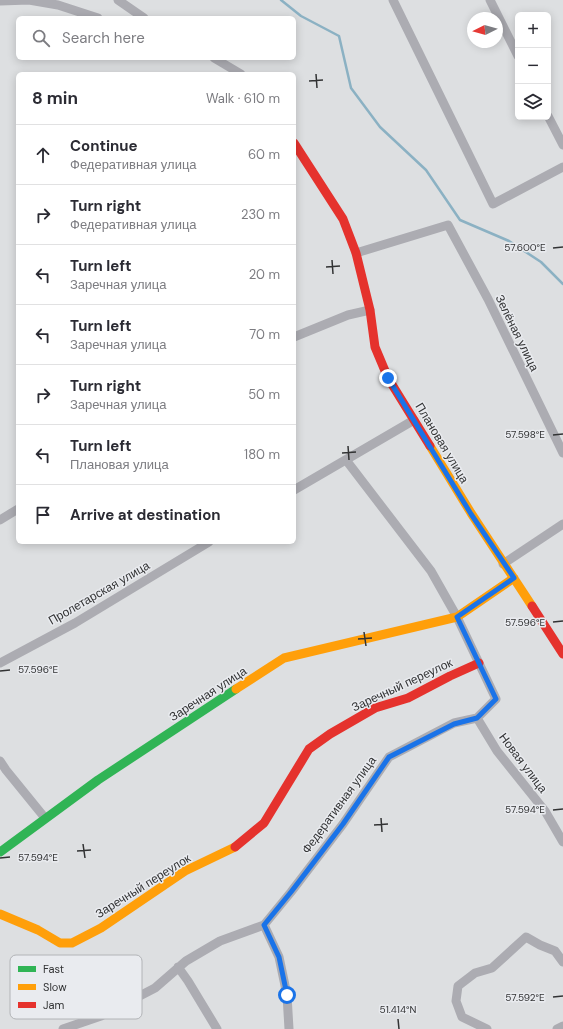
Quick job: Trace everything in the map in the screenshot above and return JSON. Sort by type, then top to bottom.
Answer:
[{"type":"street","points":[[0,1],[28,0],[58,5],[92,16]]},
{"type":"street","points":[[118,0],[141,16]]},
{"type":"street","points":[[393,0],[493,204],[563,167]]},
{"type":"street","points":[[490,0],[515,50]]},
{"type":"street","points":[[217,60],[238,72]]},
{"type":"street","points":[[550,120],[563,144]]},
{"type":"street","name":"Плановая улица","points":[[296,146],[343,219],[356,253],[370,310],[376,346],[388,378],[471,514],[563,654]]},
{"type":"street","name":"Зелёная улица","points":[[356,253],[448,225],[488,299],[563,453]]},
{"type":"street","points":[[296,336],[348,315],[370,310]]},
{"type":"street","points":[[296,489],[414,420]]},
{"type":"street","points":[[346,460],[431,571],[457,617],[496,699],[477,718]]},
{"type":"street","points":[[0,520],[16,510]]},
{"type":"street","points":[[503,564],[563,524]]},
{"type":"street","name":"Пролетарская улица","points":[[0,662],[75,623],[206,544]]},
{"type":"street","name":"Заречная улица","points":[[0,852],[98,780],[284,658],[457,617],[514,578]]},
{"type":"street","name":"Заречный переулок","points":[[0,914],[38,930],[60,944],[72,943],[101,928],[185,871],[234,848],[264,823],[309,749],[330,734],[375,708],[408,698],[479,663]]},
{"type":"street","name":"Новая улица","points":[[477,718],[497,750],[545,811],[563,842]]},
{"type":"street","name":"Федеративная улица","points":[[264,925],[343,824],[389,757],[454,724],[477,718]]},
{"type":"street","points":[[0,760],[6,770],[45,818]]},
{"type":"street","points":[[142,995],[155,988],[178,967],[220,941],[264,925],[279,957],[287,995],[289,1029]]},
{"type":"street","points":[[487,1029],[462,1017],[456,1001],[458,986],[475,973],[492,968],[526,937],[540,945],[556,951],[563,962]]},
{"type":"street","points":[[178,967],[217,1029]]},
{"type":"street","points":[[63,1029],[92,1019]]},
{"type":"street","points":[[557,1029],[563,1026]]},
{"type":"waterway","points":[[281,0],[301,16],[339,36],[351,88],[380,127],[426,170],[460,220],[509,241],[541,262],[563,284]]},
{"type":"traffic: fast","points":[[0,852],[98,780],[236,689]]},
{"type":"traffic: slow","points":[[430,446],[471,513],[532,606]]},
{"type":"traffic: slow","points":[[236,689],[284,658],[457,617],[514,578]]},
{"type":"traffic: slow","points":[[0,914],[38,930],[60,943],[72,943],[101,928],[185,871],[235,847]]},
{"type":"traffic: jam","points":[[296,146],[343,219],[356,253],[370,310],[375,347],[388,378],[430,446]]},
{"type":"traffic: jam","points":[[532,606],[563,654]]},
{"type":"traffic: jam","points":[[235,847],[264,823],[309,749],[330,734],[375,708],[408,698],[479,663]]},
{"type":"route","points":[[287,995],[279,957],[264,925],[343,824],[389,757],[454,724],[477,718],[496,699],[457,617],[514,578],[503,564],[471,514],[388,378]]}]
